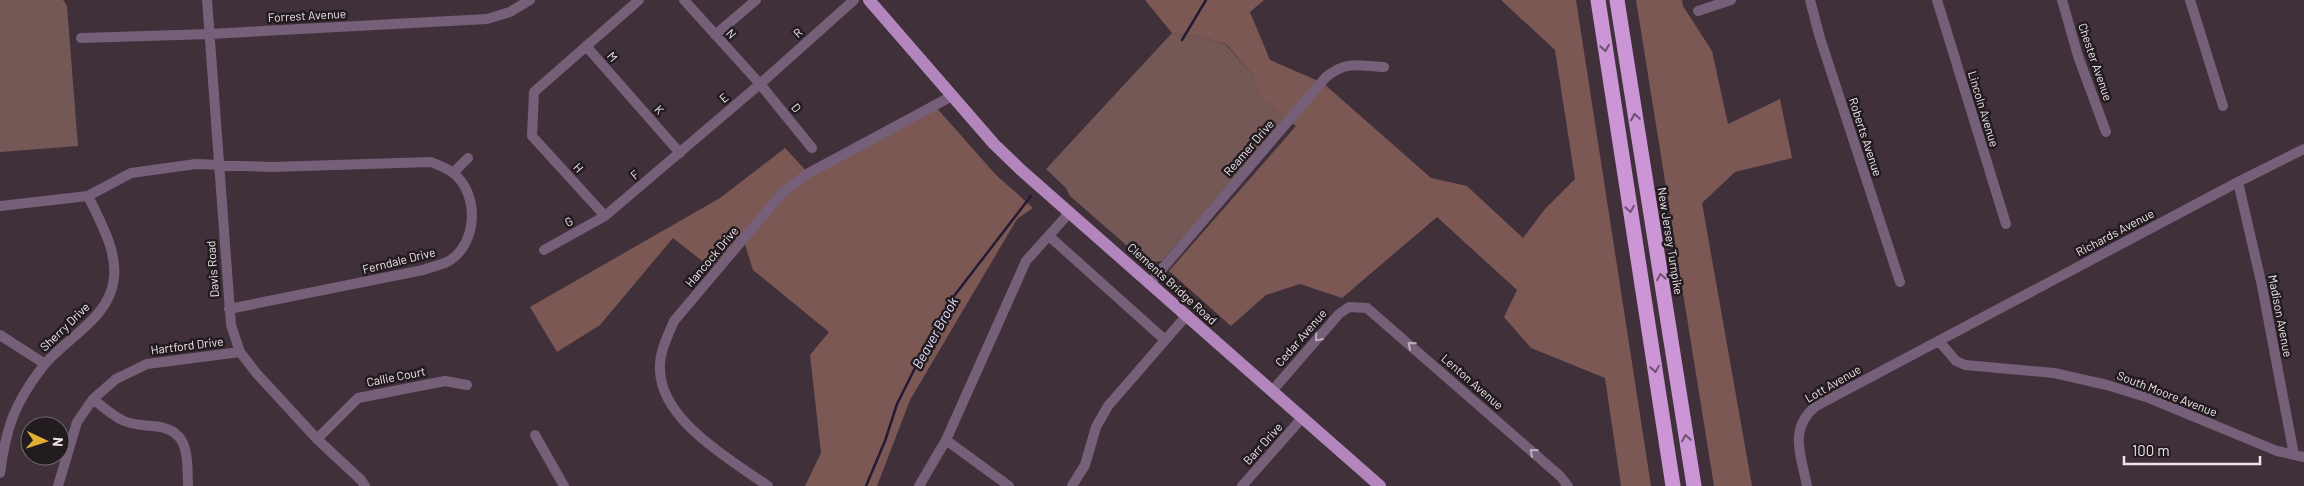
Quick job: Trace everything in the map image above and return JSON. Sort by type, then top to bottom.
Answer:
[{"type":"highway","points":[[1598,0],[1673,486]]},
{"type":"highway","name":"New Jersey Turnpike","points":[[1617,0],[1694,486]]},
{"type":"main road","name":"Clements Bridge Road","points":[[869,0],[994,144],[1021,170],[1380,486]]},
{"type":"street","name":"Davis Road","points":[[207,0],[229,309],[231,324],[240,352],[257,374],[365,486]]},
{"type":"street","name":"Forrest Avenue","points":[[81,38],[210,34],[487,19],[517,4],[530,0]]},
{"type":"street","points":[[586,46],[639,0]]},
{"type":"street","name":"N","points":[[684,0],[760,84]]},
{"type":"street","points":[[715,35],[756,0]]},
{"type":"street","name":"R","points":[[760,84],[854,0]]},
{"type":"street","points":[[1698,11],[1731,0]]},
{"type":"street","name":"Roberts Avenue","points":[[1810,0],[1820,38],[1900,282]]},
{"type":"street","name":"Lincoln Avenue","points":[[1937,0],[2006,224]]},
{"type":"street","name":"Chester Avenue","points":[[2062,0],[2078,56],[2106,132]]},
{"type":"street","points":[[2190,0],[2223,106]]},
{"type":"street","name":"M","points":[[586,46],[618,85]]},
{"type":"street","name":"H","points":[[586,46],[534,92],[532,136],[605,216]]},
{"type":"street","name":"Reamer Drive","points":[[1150,282],[1326,77],[1338,68],[1346,66],[1384,67]]},
{"type":"street","name":"E","points":[[680,153],[760,84]]},
{"type":"street","name":"D","points":[[760,84],[812,148]]},
{"type":"street","name":"K","points":[[618,85],[680,153]]},
{"type":"street","name":"Hancock Drive","points":[[768,486],[686,425],[669,403],[660,368],[666,340],[674,321],[783,192],[807,174],[952,96]]},
{"type":"street","name":"Richards Avenue","points":[[1939,341],[2238,182],[2304,149]]},
{"type":"street","name":"F","points":[[605,216],[680,153]]},
{"type":"street","points":[[453,173],[468,158]]},
{"type":"street","name":"Ferndale Drive","points":[[88,196],[131,173],[178,166],[218,164],[271,167],[431,162],[453,173],[467,192],[472,212],[470,231],[463,248],[448,261],[423,270],[229,309]]},
{"type":"street","name":"Madison Avenue","points":[[2238,182],[2299,456]]},
{"type":"street","points":[[0,206],[88,196]]},
{"type":"street","name":"Sherry Drive","points":[[0,473],[5,436],[15,411],[45,364],[107,302],[114,280],[114,259],[88,196]]},
{"type":"street","points":[[919,486],[946,440],[1026,261],[1070,212]]},
{"type":"street","name":"G","points":[[544,250],[605,216]]},
{"type":"street","points":[[1049,236],[1165,340]]},
{"type":"street","name":"Cedar Avenue","points":[[1272,391],[1339,314],[1349,307],[1353,307]]},
{"type":"street","name":"Lenton Avenue","points":[[1353,307],[1367,308],[1560,476],[1568,486]]},
{"type":"street","points":[[1072,486],[1085,465],[1096,428],[1108,406],[1187,315]]},
{"type":"street","points":[[0,335],[45,364]]},
{"type":"street","name":"South Moore Avenue","points":[[1939,341],[1956,361],[1965,365],[2054,372],[2107,385],[2146,397],[2277,451],[2299,456]]},
{"type":"street","name":"Lott Avenue","points":[[1807,486],[1799,441],[1800,424],[1805,415],[1816,406],[1939,341]]},
{"type":"street","name":"Hartford Drive","points":[[58,486],[77,422],[94,399],[116,379],[147,364],[240,352]]},
{"type":"street","name":"Callie Court","points":[[318,439],[358,398],[445,381],[467,385]]},
{"type":"street","points":[[94,399],[122,421],[135,425],[159,426],[171,430],[183,440],[187,455],[188,486]]},
{"type":"street","name":"Barr Drive","points":[[1242,486],[1302,418]]},
{"type":"street","points":[[535,436],[564,486]]},
{"type":"street","points":[[946,440],[1009,486]]},
{"type":"shaded area","points":[[0,0],[63,0],[67,6],[78,146],[0,152]]},
{"type":"shaded area","points":[[1145,0],[1264,0],[1250,12],[1270,60],[1323,83],[1431,178],[1467,186],[1523,238],[1545,209],[1575,179],[1555,50],[1501,0],[1576,0],[1651,486],[1621,486],[1605,378],[1531,348],[1504,317],[1517,290],[1437,217],[1342,298],[1300,284],[1266,295],[1231,326],[1169,271],[1296,126],[1260,98],[1253,75],[1226,44],[1201,37],[1172,33]]},
{"type":"shaded area","points":[[1636,0],[1682,0],[1683,6],[1712,51],[1728,124],[1780,99],[1792,158],[1735,172],[1702,203],[1752,486],[1714,486]]},
{"type":"shaded area","points":[[1172,33],[1201,37],[1225,44],[1253,75],[1260,98],[1286,118],[1162,261],[1149,262],[1141,258],[1070,196],[1066,188],[1046,169]]},
{"type":"shaded area","points":[[935,106],[996,175],[1033,208],[1017,219],[910,400],[877,486],[805,486],[821,453],[810,355],[829,332],[753,270],[742,235],[711,268],[673,238],[600,325],[557,352],[530,307],[720,198],[785,148],[811,176]]},
{"type":"waterway","name":"Beaver Brook","points":[[1182,40],[1206,0]]},
{"type":"waterway","name":"Beaver Brook","points":[[866,486],[885,441],[897,404],[929,340],[954,296],[1031,196]]}]
